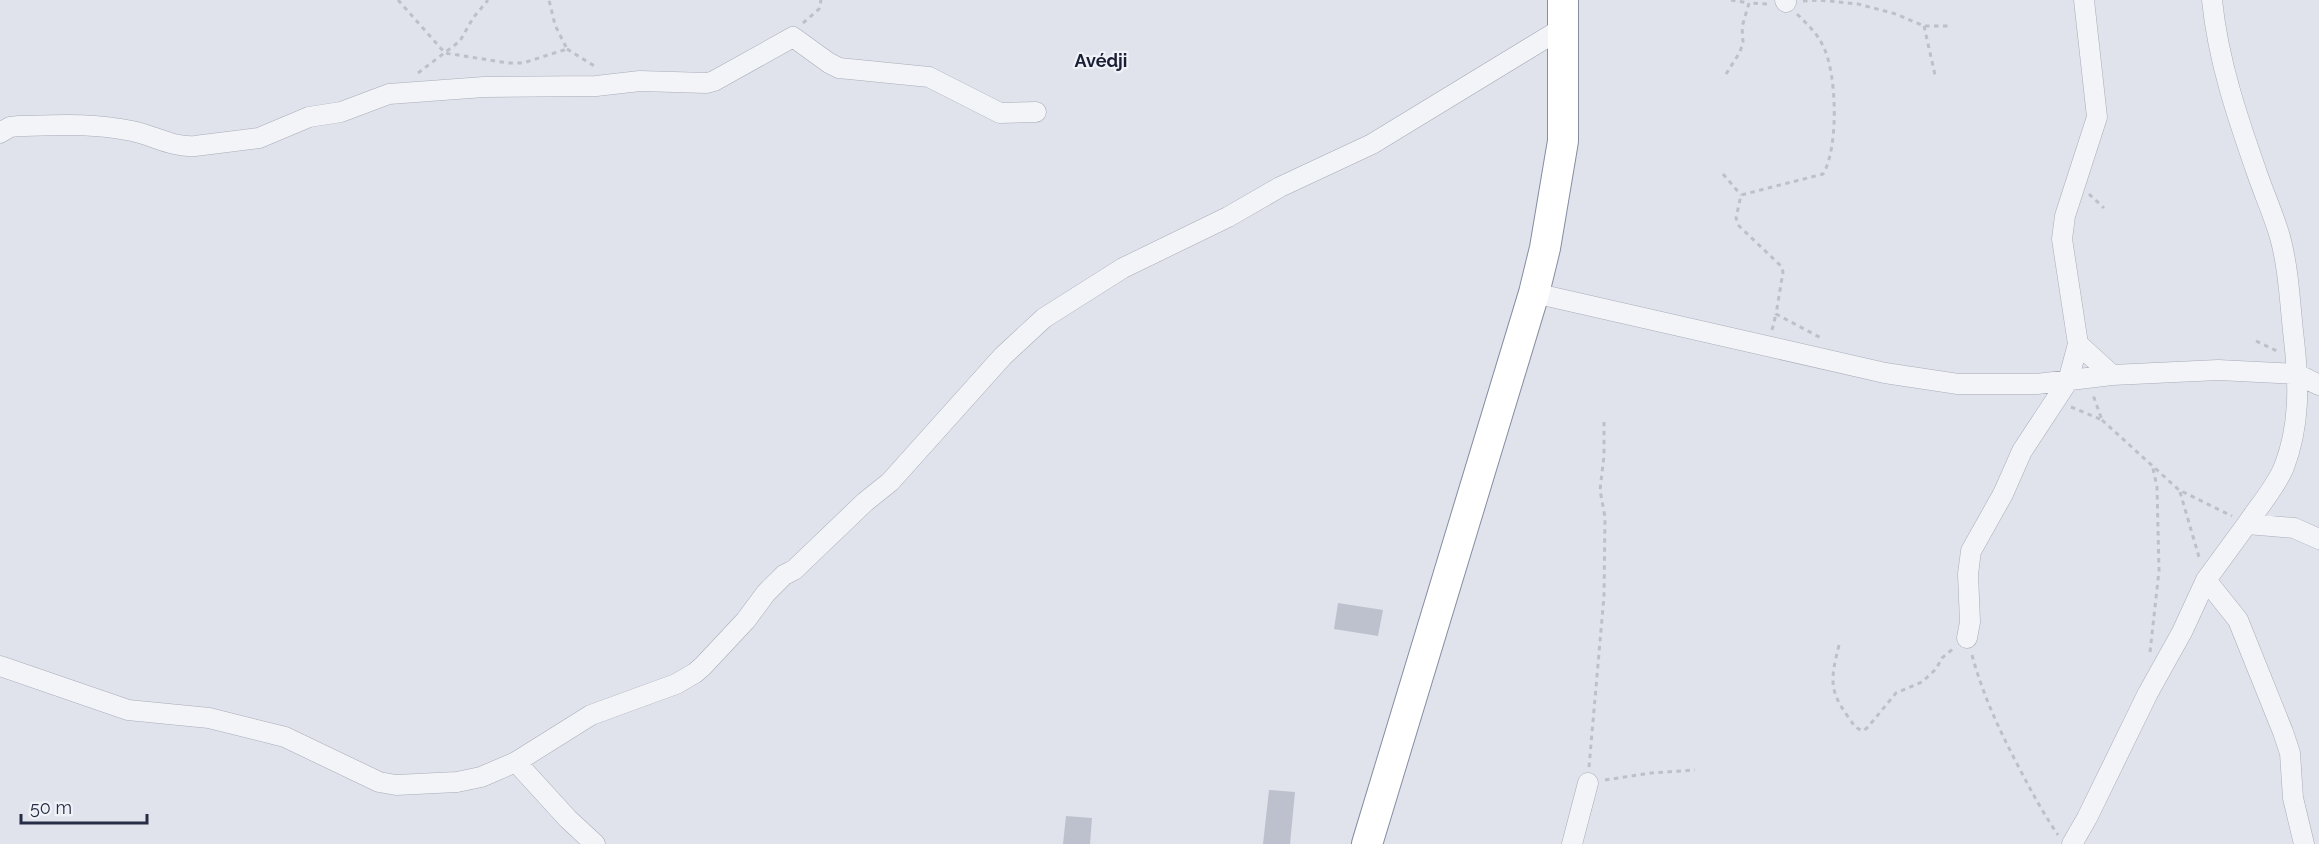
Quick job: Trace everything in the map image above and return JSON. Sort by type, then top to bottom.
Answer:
[{"type":"highway","points":[[1363,839],[1545,248],[1563,141],[1564,14]]},
{"type":"street","points":[[1967,638],[1970,622],[1968,574],[1971,551],[2003,494],[2022,451],[2068,381],[2078,345],[2062,239],[2065,216],[2097,117],[2084,0]]},
{"type":"street","points":[[2065,840],[2087,818],[2206,580],[2280,475],[2291,446],[2295,426],[2297,374],[2287,272],[2280,237],[2227,82],[2216,35],[2212,0]]},
{"type":"street","points":[[0,666],[128,710],[209,718],[285,737],[387,784],[457,782],[481,777],[516,762],[591,715],[675,684],[695,673],[746,620],[766,593],[784,575],[798,567],[864,502],[890,482],[1004,356],[1044,318],[1123,268],[1228,217],[1280,186],[1372,144],[1564,14]]},
{"type":"street","points":[[0,133],[10,127],[19,126],[91,124],[134,131],[186,146],[195,146],[259,138],[309,117],[341,112],[390,94],[484,87],[596,86],[640,81],[714,81],[793,37],[839,68],[929,77],[1000,112],[1036,112]]},
{"type":"street","points":[[1533,293],[1909,378],[1984,385],[2196,371],[2297,374],[2319,385]]},
{"type":"street","points":[[2078,345],[2112,375]]},
{"type":"street","points":[[2247,524],[2294,528],[2319,539]]},
{"type":"street","points":[[2206,580],[2238,620],[2283,732],[2290,753],[2294,798],[2304,844]]},
{"type":"street","points":[[516,762],[568,819],[595,844]]},
{"type":"street","points":[[1572,844],[1588,783]]},
{"type":"path","points":[[398,0],[445,53],[508,63],[523,63],[567,49],[555,25],[549,0]]},
{"type":"path","points":[[445,53],[460,41],[473,18],[488,0]]},
{"type":"path","points":[[793,37],[803,23],[819,9],[821,0]]},
{"type":"path","points":[[1731,0],[1771,5],[1786,1],[1819,0],[1858,4],[1896,14],[1924,26],[1948,26]]},
{"type":"path","points":[[1741,195],[1823,174],[1828,163],[1835,128],[1832,87],[1825,48],[1815,32],[1786,1]]},
{"type":"path","points":[[1726,74],[1740,52],[1743,42],[1742,27],[1749,3]]},
{"type":"path","points":[[1924,26],[1935,75]]},
{"type":"path","points":[[1723,174],[1741,195]]},
{"type":"path","points":[[1741,195],[1736,218],[1739,226],[1781,266],[1783,272],[1776,314],[1829,342]]},
{"type":"path","points":[[2088,379],[2102,420]]},
{"type":"path","points":[[2055,399],[2102,420],[2180,490],[2247,524]]},
{"type":"path","points":[[1604,422],[1604,456],[1600,490],[1605,517],[1604,596],[1588,783],[1651,773],[1695,770]]},
{"type":"path","points":[[2150,658],[2159,571],[2157,487],[2152,464]]},
{"type":"path","points":[[2180,490],[2206,580]]},
{"type":"path","points":[[1839,645],[1832,673],[1836,700],[1857,729],[1863,730],[1896,693],[1922,682],[1936,669],[1942,658],[1967,638],[1991,710],[2028,788],[2065,840]]},
{"type":"building","points":[[1338,603],[1383,610],[1378,636],[1334,629]]},
{"type":"building","points":[[1269,790],[1295,792],[1290,844],[1263,844]]},
{"type":"building","points":[[1066,816],[1092,818],[1090,844],[1063,844]]},
{"type":"district","name":"Avédji","points":[[1101,61]]}]
